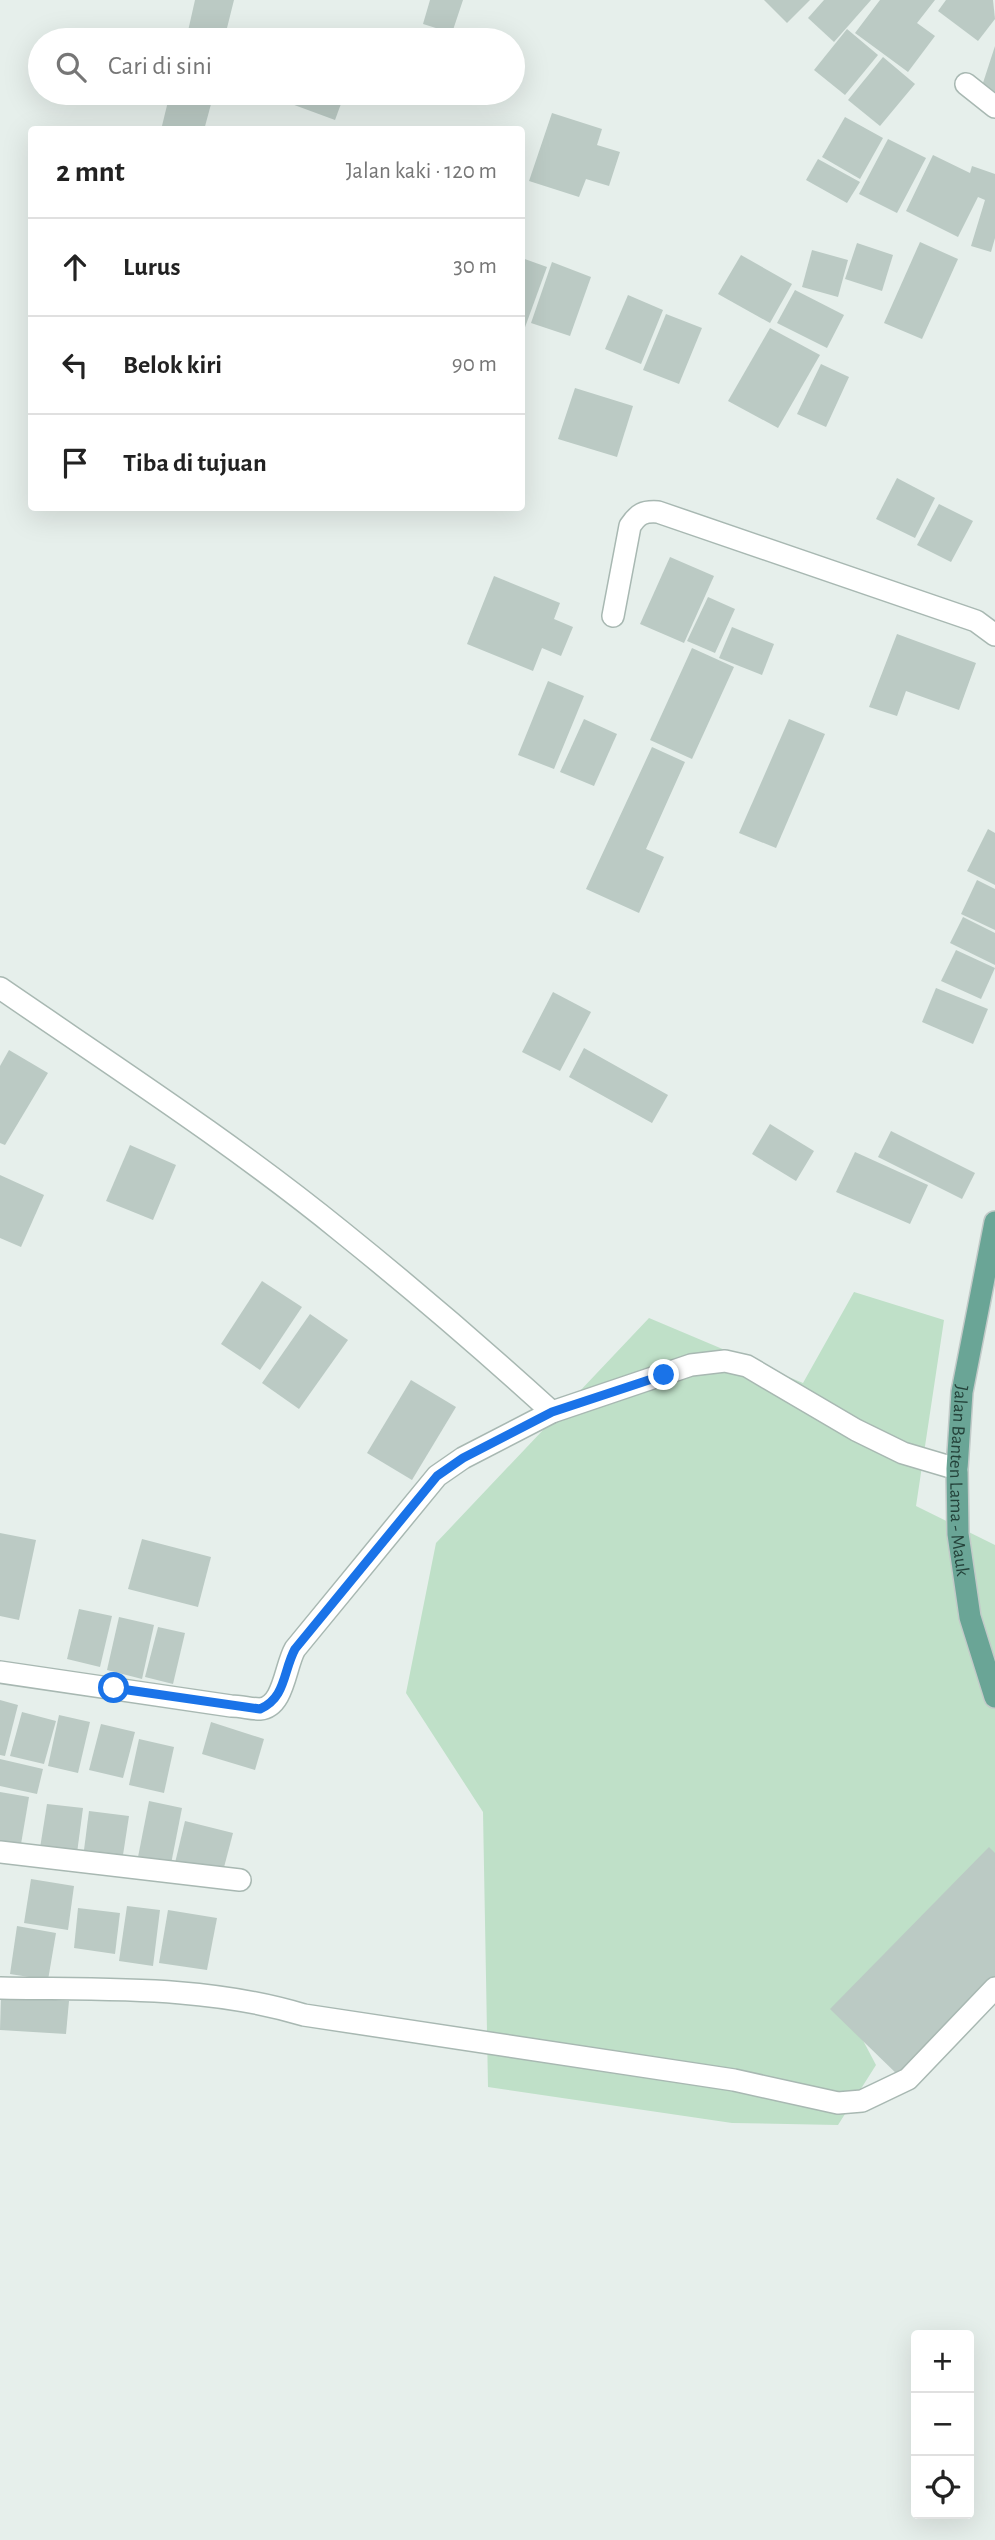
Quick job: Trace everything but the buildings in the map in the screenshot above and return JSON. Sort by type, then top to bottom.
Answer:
[{"type":"main road","name":"Jalan Banten Lama - Mauk","points":[[995,1222],[962,1392],[957,1469],[958,1534],[970,1616],[995,1697]]},
{"type":"street","points":[[966,84],[995,107]]},
{"type":"street","points":[[613,616],[630,526],[638,514],[648,511],[658,512],[976,621],[995,635]]},
{"type":"street","points":[[0,988],[146,1088],[341,1230],[487,1352],[552,1412]]},
{"type":"street","points":[[0,1672],[260,1709],[277,1698],[287,1663],[295,1649],[437,1476],[463,1458],[552,1412],[691,1365],[734,1362],[747,1366],[891,1447],[957,1469]]},
{"type":"street","points":[[0,1852],[240,1880]]},
{"type":"street","points":[[0,1988],[189,1991],[258,2001],[304,2015],[734,2080],[838,2103],[862,2101],[908,2079],[995,1988]]},
{"type":"green space","points":[[854,1292],[944,1320],[916,1506],[995,1545],[995,1884],[847,2010],[876,2065],[838,2125],[732,2123],[488,2087],[483,1812],[406,1693],[436,1543],[649,1318],[803,1383]]},
{"type":"route","points":[[114,1688],[260,1709],[271,1704],[277,1698],[287,1663],[295,1649],[437,1476],[463,1458],[552,1412],[664,1375]]}]
